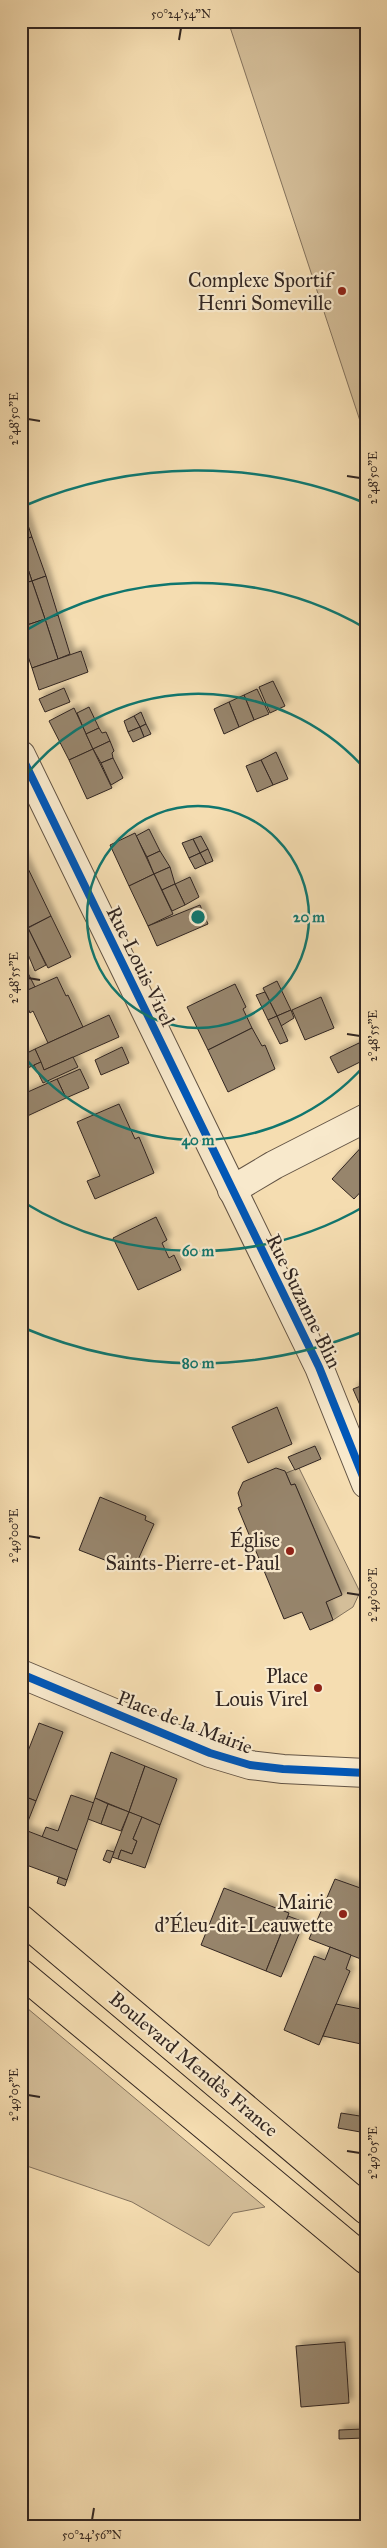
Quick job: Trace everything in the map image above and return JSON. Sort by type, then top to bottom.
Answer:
[{"type":"main road","name":"Boulevard Mendès France","points":[[21,1919],[366,2210]]},
{"type":"main road","name":"Boulevard Mendès France","points":[[21,1973],[366,2260]]},
{"type":"street","name":"Rue Louis Virel","points":[[21,755],[232,1190]]},
{"type":"street","points":[[232,1190],[274,1165],[366,1118]]},
{"type":"street","name":"Rue Suzanne Blin","points":[[232,1190],[319,1367],[366,1484]]},
{"type":"street","name":"Place de la Mairie","points":[[25,1675],[210,1753],[250,1765],[283,1769],[366,1773]]},
{"type":"shaded area","name":"Complexe Sportif Henri Someville","points":[[228,21],[366,21],[366,439]]},
{"type":"shaded area","points":[[299,1468],[360,1592],[353,1607],[333,1620],[326,1602],[342,1594],[295,1484],[291,1485],[286,1473]]},
{"type":"shaded area","points":[[21,2003],[265,2207],[233,2213],[209,2246],[132,2202],[21,2164]]},
{"type":"building","points":[[21,504],[32,537],[21,540]]},
{"type":"building","points":[[32,537],[46,576],[32,581],[21,548],[21,540]]},
{"type":"building","points":[[21,548],[32,581],[21,584]]},
{"type":"building","points":[[46,576],[58,615],[45,619],[32,581]]},
{"type":"building","points":[[32,581],[45,619],[21,627],[21,584]]},
{"type":"building","points":[[58,615],[70,654],[58,659],[45,619]]},
{"type":"building","points":[[45,619],[58,659],[32,668],[21,636],[21,627]]},
{"type":"building","points":[[81,651],[88,672],[39,690],[32,668]]},
{"type":"building","points":[[273,681],[285,706],[270,713],[259,687]]},
{"type":"building","points":[[64,688],[70,702],[45,712],[39,699]]},
{"type":"building","points":[[257,689],[269,714],[254,720],[244,695]]},
{"type":"building","points":[[244,695],[254,720],[239,727],[229,702]]},
{"type":"building","points":[[229,702],[239,727],[224,734],[214,709]]},
{"type":"building","points":[[89,707],[99,728],[86,734],[77,713]]},
{"type":"building","points":[[74,708],[93,749],[69,760],[49,721]]},
{"type":"building","points":[[141,712],[146,724],[140,727],[134,716]]},
{"type":"building","points":[[134,716],[140,727],[128,732],[124,721]]},
{"type":"building","points":[[146,724],[151,734],[144,737],[140,727]]},
{"type":"building","points":[[140,727],[144,737],[133,742],[128,732]]},
{"type":"building","points":[[99,728],[102,733],[106,732],[110,741],[93,749],[86,734]]},
{"type":"building","points":[[110,741],[114,751],[112,753],[113,758],[101,763],[93,749]]},
{"type":"building","points":[[93,749],[112,788],[87,799],[69,760]]},
{"type":"building","points":[[276,752],[288,779],[273,785],[261,760]]},
{"type":"building","points":[[113,758],[123,778],[111,785],[101,763]]},
{"type":"building","points":[[261,760],[273,785],[257,792],[246,766]]},
{"type":"building","points":[[149,829],[160,851],[147,857],[136,836]]},
{"type":"building","points":[[135,833],[154,874],[129,886],[110,845]]},
{"type":"building","points":[[201,836],[208,849],[200,853],[193,839]]},
{"type":"building","points":[[193,839],[200,853],[189,858],[182,843]]},
{"type":"building","points":[[208,849],[213,861],[206,864],[200,853]]},
{"type":"building","points":[[160,851],[170,867],[154,874],[147,857]]},
{"type":"building","points":[[200,853],[206,864],[195,869],[189,858]]},
{"type":"building","points":[[21,854],[51,916],[21,931]]},
{"type":"building","points":[[170,867],[175,884],[162,890],[154,874]]},
{"type":"building","points":[[154,874],[173,914],[148,926],[129,886]]},
{"type":"building","points":[[190,877],[199,897],[185,905],[175,884]]},
{"type":"building","points":[[175,884],[185,905],[172,911],[162,890]]},
{"type":"building","points":[[200,905],[208,924],[157,946],[148,926]]},
{"type":"building","points":[[51,916],[71,957],[48,968],[28,928]]},
{"type":"building","points":[[28,928],[46,965],[35,971],[27,952],[21,955],[21,931]]},
{"type":"building","points":[[26,969],[35,987],[21,993],[21,971]]},
{"type":"building","points":[[57,977],[83,1027],[48,1043],[33,1011],[30,1013],[21,993]]},
{"type":"building","points":[[277,981],[291,1010],[277,1016],[263,988]]},
{"type":"building","points":[[235,984],[246,1007],[243,1009],[252,1028],[208,1050],[187,1007]]},
{"type":"building","points":[[265,992],[277,1016],[268,1020],[256,995]]},
{"type":"building","points":[[321,997],[334,1028],[305,1040],[292,1010]]},
{"type":"building","points":[[291,1010],[294,1018],[281,1026],[277,1016]]},
{"type":"building","points":[[109,1015],[119,1037],[44,1070],[35,1049]]},
{"type":"building","points":[[277,1016],[288,1041],[280,1044],[268,1020]]},
{"type":"building","points":[[252,1028],[262,1046],[265,1045],[275,1069],[228,1092],[208,1050]]},
{"type":"building","points":[[359,1043],[366,1059],[338,1073],[330,1057]]},
{"type":"building","points":[[122,1047],[129,1063],[101,1075],[95,1060]]},
{"type":"building","points":[[35,1049],[41,1062],[21,1071],[21,1056]]},
{"type":"building","points":[[73,1057],[78,1067],[43,1083],[34,1065],[41,1062],[44,1070]]},
{"type":"building","points":[[80,1069],[89,1088],[66,1098],[57,1079]]},
{"type":"building","points":[[57,1079],[66,1098],[21,1119],[21,1095]]},
{"type":"building","points":[[119,1104],[135,1139],[139,1137],[154,1173],[95,1199],[87,1181],[100,1176],[77,1122]]},
{"type":"building","points":[[366,1142],[366,1186],[354,1199],[332,1179]]},
{"type":"building","points":[[156,1217],[167,1240],[162,1243],[169,1258],[174,1255],[181,1270],[138,1290],[113,1238]]},
{"type":"building","points":[[366,1384],[366,1419],[353,1389]]},
{"type":"building","points":[[277,1407],[292,1444],[248,1463],[232,1427]]},
{"type":"building","points":[[315,1446],[321,1459],[295,1470],[288,1457]]},
{"type":"building","name":"Église Saints-Pierre-et-Paul","points":[[276,1468],[285,1471],[291,1485],[295,1484],[342,1595],[326,1602],[333,1620],[310,1630],[302,1612],[284,1619],[238,1508],[242,1506],[238,1493],[243,1482]]},
{"type":"building","points":[[100,1497],[146,1516],[145,1520],[154,1524],[133,1571],[79,1550]]},
{"type":"building","points":[[39,1723],[63,1732],[36,1801],[21,1795],[21,1769]]},
{"type":"building","points":[[111,1752],[145,1766],[129,1812],[95,1798]]},
{"type":"building","points":[[145,1766],[177,1779],[160,1825],[129,1812]]},
{"type":"building","points":[[21,1795],[36,1801],[21,1839]]},
{"type":"building","points":[[71,1795],[94,1803],[77,1850],[42,1837],[46,1827],[58,1831]]},
{"type":"building","points":[[95,1798],[108,1804],[101,1824],[88,1819]]},
{"type":"building","points":[[108,1804],[129,1812],[121,1831],[101,1824]]},
{"type":"building","points":[[129,1812],[142,1817],[133,1839],[137,1841],[132,1854],[121,1850],[118,1859],[112,1857]]},
{"type":"building","points":[[142,1817],[160,1825],[145,1868],[118,1859],[121,1850],[132,1854],[137,1841],[133,1839]]},
{"type":"building","points":[[25,1830],[77,1850],[67,1880],[21,1863],[21,1839]]},
{"type":"building","points":[[107,1850],[114,1852],[110,1863],[103,1860]]},
{"type":"building","points":[[59,1877],[67,1880],[65,1886],[57,1883]]},
{"type":"building","name":"Mairie d'Éleu-dit-Leauwette","points":[[335,1879],[366,1890],[366,1961],[309,1939]]},
{"type":"building","points":[[224,1888],[289,1913],[266,1971],[201,1945]]},
{"type":"building","points":[[288,1916],[304,1922],[281,1977],[266,1971]]},
{"type":"building","points":[[330,1947],[351,1955],[346,1969],[350,1971],[319,2045],[284,2030],[314,1956],[325,1960]]},
{"type":"building","points":[[336,2004],[366,2010],[366,2045],[323,2036]]},
{"type":"building","points":[[341,2113],[366,2117],[366,2133],[338,2128]]},
{"type":"building","points":[[345,2342],[349,2403],[301,2407],[296,2346]]},
{"type":"building","points":[[363,2429],[364,2438],[339,2439],[339,2430]]},
{"type":"cycle path","points":[[21,755],[319,1367],[366,1484]]},
{"type":"cycle path","points":[[21,1674],[210,1753],[250,1765],[283,1769],[366,1773]]},
{"type":"place","name":"Complexe Sportif Henri Someville","points":[[342,291]]},
{"type":"place","name":"Église Saints-Pierre-et-Paul","points":[[290,1551]]},
{"type":"place","name":"Place Louis Virel","points":[[318,1688]]},
{"type":"place","name":"Mairie d'Éleu-dit-Leauwette","points":[[343,1914]]}]
